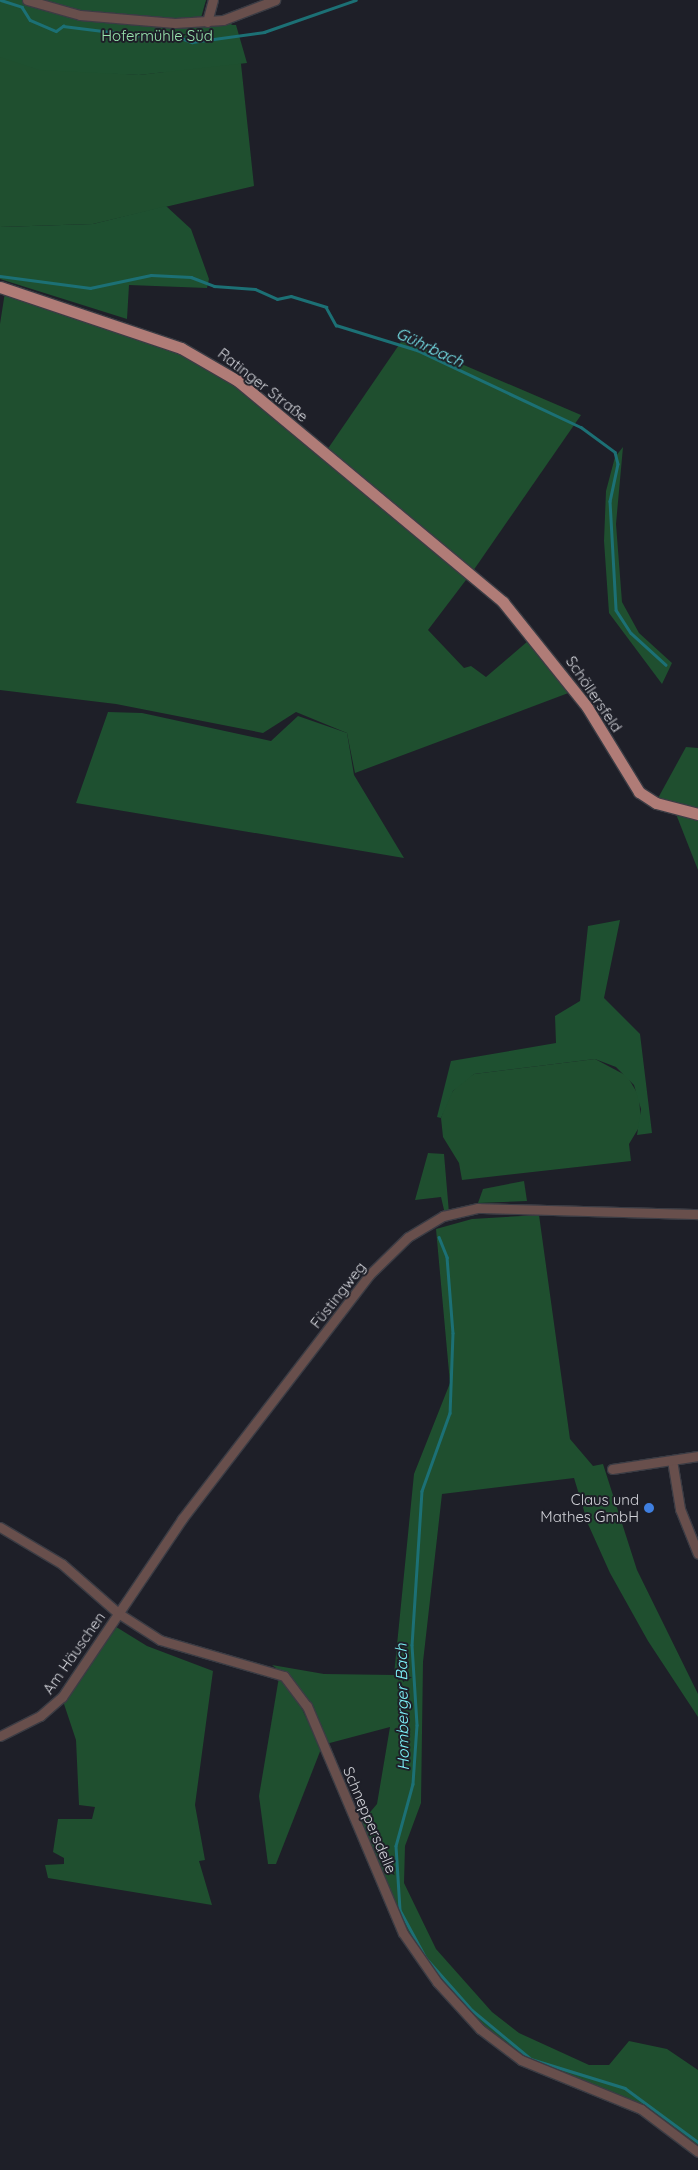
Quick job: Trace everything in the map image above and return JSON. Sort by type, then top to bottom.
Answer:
[{"type":"main road","name":"Ratinger Straße","points":[[0,287],[127,328],[207,360],[471,574]]},
{"type":"main road","name":"Schöllersfeld","points":[[471,574],[513,612],[553,661],[595,719],[634,787],[656,804],[698,814]]},
{"type":"street","points":[[27,0],[80,15],[206,22],[275,0]]},
{"type":"street","points":[[206,22],[213,0]]},
{"type":"street","name":"Füstingweg","points":[[118,1613],[182,1519],[369,1275],[418,1230],[443,1216],[478,1208],[698,1214]]},
{"type":"street","points":[[612,1469],[698,1456]]},
{"type":"street","points":[[672,1460],[680,1509],[698,1554]]},
{"type":"street","name":"Schneppersdelle","points":[[0,1527],[62,1564],[118,1613],[168,1643],[215,1658],[260,1666],[284,1676],[307,1706],[400,1927],[438,1982],[480,2029],[515,2056],[641,2109],[698,2152]]},
{"type":"street","name":"Am Häuschen","points":[[0,1736],[52,1708],[118,1613]]},
{"type":"green space","points":[[0,0],[206,0],[197,20],[229,14],[241,64],[254,186],[93,224],[0,227]],"holes":[[[30,67],[164,72],[139,75]]]},
{"type":"green space","name":"Hofermühle Süd","points":[[0,0],[206,0],[199,25],[236,25],[247,63],[139,75],[39,70],[0,57]]},
{"type":"green space","points":[[166,206],[191,229],[209,279],[207,288],[129,285],[127,319],[0,279],[0,227],[93,224]]},
{"type":"green space","points":[[5,292],[179,351],[222,374],[469,576],[428,630],[464,668],[471,666],[486,677],[528,641],[571,692],[355,773],[347,733],[296,712],[263,733],[116,704],[0,690],[0,324]]},
{"type":"green space","points":[[403,339],[581,415],[473,571],[327,450]]},
{"type":"green space","points":[[623,447],[616,524],[622,602],[639,633],[672,663],[662,684],[609,613],[604,541],[606,491],[615,457]]},
{"type":"green space","points":[[108,712],[142,713],[271,741],[298,716],[347,733],[354,775],[404,858],[76,803]]},
{"type":"green space","points":[[686,747],[698,748],[698,811],[657,800]]},
{"type":"green space","points":[[676,814],[698,820],[698,870]]},
{"type":"green space","points":[[620,920],[604,998],[640,1034],[652,1133],[637,1135],[641,1109],[634,1085],[616,1067],[595,1059],[474,1074],[453,1091],[441,1118],[437,1117],[451,1061],[556,1043],[555,1016],[580,1001],[588,926]]},
{"type":"green space","points":[[595,1059],[627,1076],[639,1096],[641,1124],[629,1144],[631,1161],[462,1180],[459,1163],[443,1137],[441,1118],[448,1097],[461,1082],[474,1074]]},
{"type":"green space","points":[[428,1153],[444,1154],[449,1213],[445,1214],[441,1197],[415,1200]]},
{"type":"green space","points":[[524,1181],[527,1201],[478,1203],[483,1189]]},
{"type":"green space","points":[[539,1215],[570,1439],[593,1466],[603,1464],[637,1570],[698,1694],[698,1717],[648,1641],[610,1573],[588,1524],[574,1478],[442,1494],[423,1662],[421,1803],[405,1846],[404,1883],[436,1949],[492,2012],[519,2033],[589,2065],[609,2065],[629,2041],[667,2049],[698,2070],[698,2149],[664,2122],[514,2053],[462,2008],[405,1933],[360,1824],[377,1804],[390,1727],[326,1744],[297,1685],[272,1665],[324,1674],[394,1675],[414,1474],[450,1383],[436,1229],[472,1219]]},
{"type":"green space","points":[[113,1625],[147,1646],[213,1671],[195,1805],[205,1860],[199,1861],[212,1905],[48,1878],[45,1865],[64,1864],[64,1858],[53,1852],[58,1819],[92,1819],[95,1807],[79,1805],[76,1740],[63,1701]]},
{"type":"green space","points":[[279,1677],[294,1692],[321,1749],[276,1864],[268,1864],[259,1796]]},
{"type":"waterway","points":[[1,0],[22,7],[30,20],[56,31],[63,26],[142,36],[163,31],[192,42],[264,32],[356,0]]},
{"type":"waterway","name":"Gührbach","points":[[0,276],[90,288],[151,275],[191,277],[214,286],[255,289],[277,299],[291,296],[326,307],[336,325],[417,350],[581,427],[615,452],[618,464],[610,501],[616,610],[631,633],[666,665]]},
{"type":"waterway","name":"Homberger Bach","points":[[439,1237],[447,1257],[453,1333],[450,1413],[422,1491],[412,1645],[417,1725],[413,1784],[396,1846],[400,1910],[426,1958],[472,2010],[531,2059],[625,2088],[698,2142]]},
{"type":"place","name":"Claus und Mathes GmbH","points":[[649,1508]]}]
